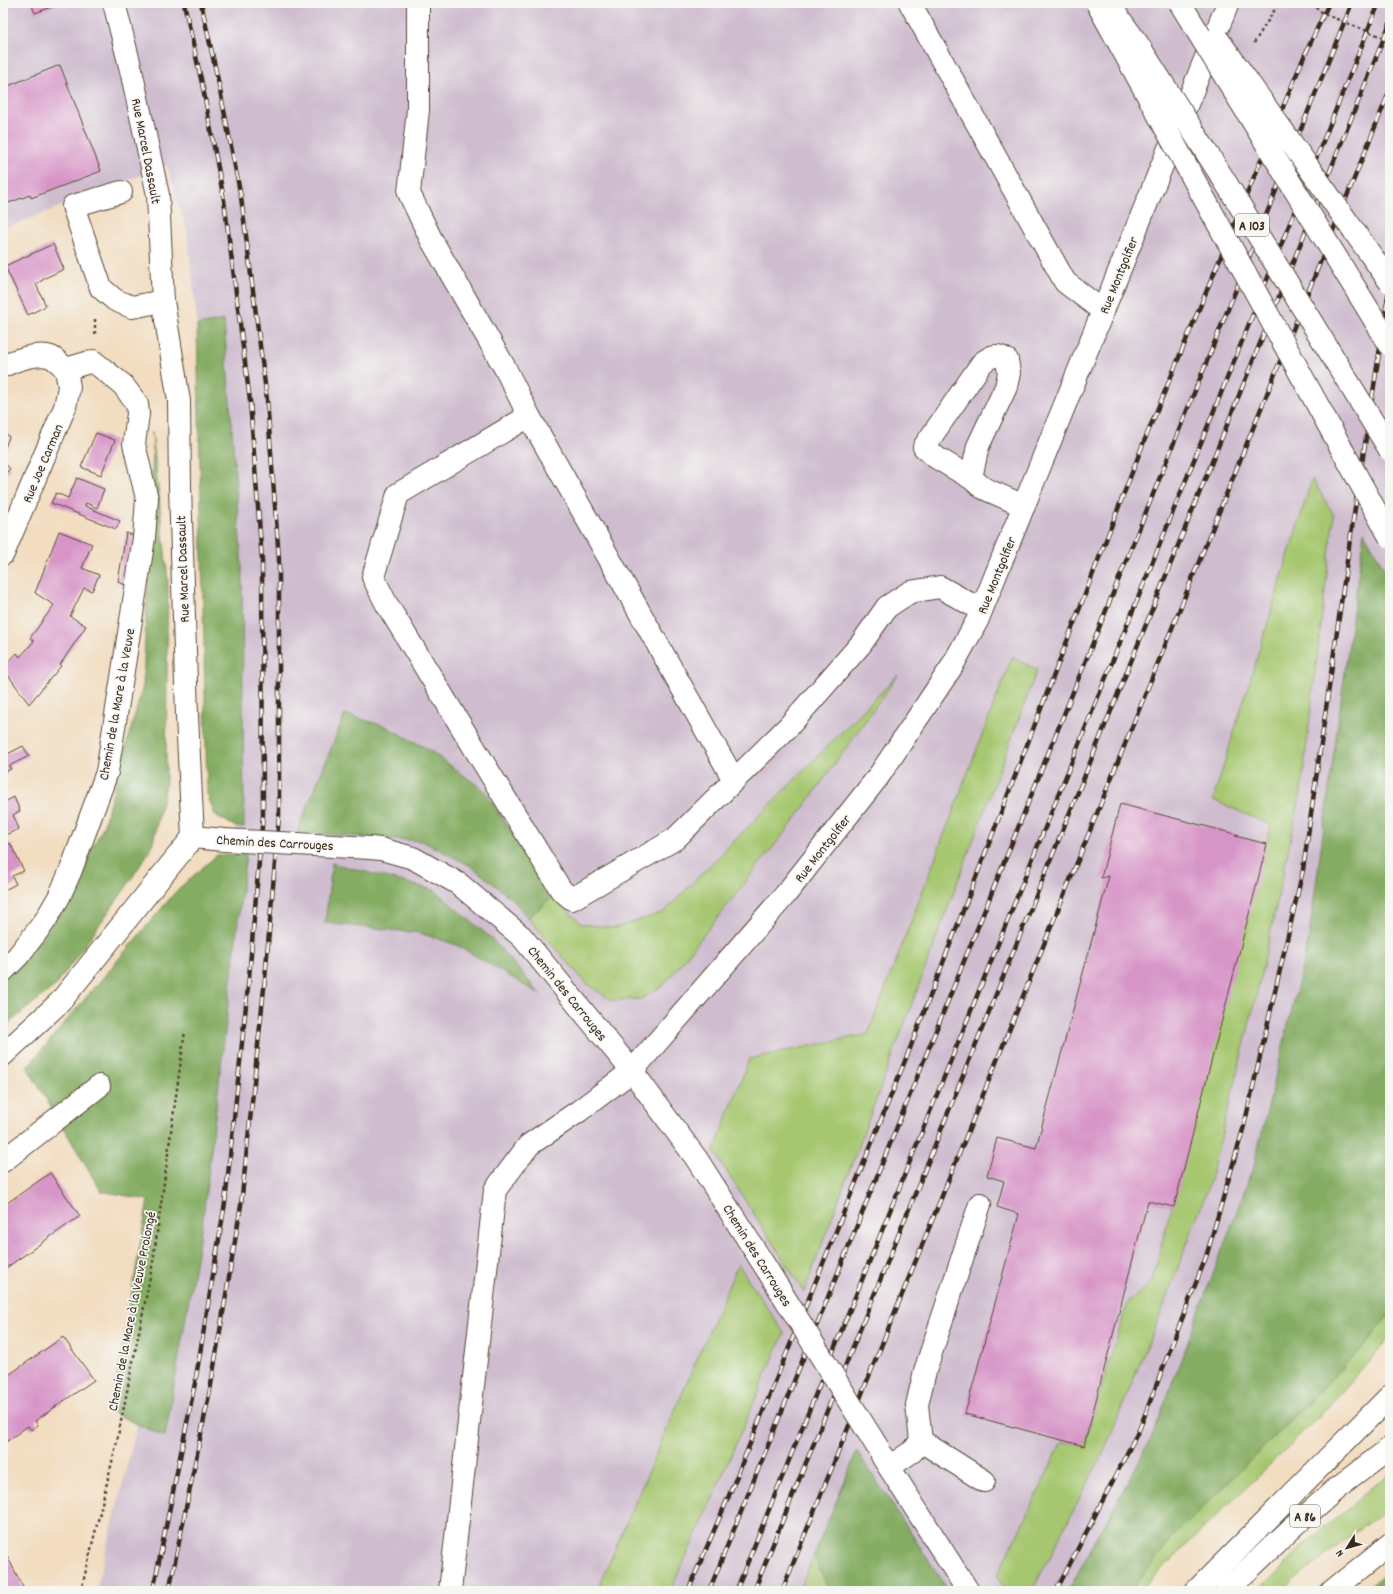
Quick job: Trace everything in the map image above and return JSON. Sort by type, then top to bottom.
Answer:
[{"type":"main road","name":"Rue Marcel Dassault","points":[[114,3],[131,70],[158,195],[163,301],[179,401],[180,502],[193,837]]},
{"type":"main road","points":[[418,3],[418,110],[409,193],[430,239],[505,368],[529,416],[734,780]]},
{"type":"main road","points":[[910,3],[1065,282],[1103,311]]},
{"type":"main road","points":[[1097,3],[1390,537]]},
{"type":"main road","name":"A 103","points":[[1109,3],[1138,43],[1218,170],[1390,450]]},
{"type":"main road","points":[[1180,3],[1390,345]]},
{"type":"main road","points":[[1192,3],[1390,282]]},
{"type":"main road","name":"Rue Montgolfier","points":[[450,1591],[495,1190],[529,1145],[579,1111],[632,1071],[785,895],[878,777],[951,668],[977,621],[1228,3]]},
{"type":"main road","points":[[121,192],[73,206],[101,288],[115,300],[132,307],[163,301]]},
{"type":"main road","points":[[971,478],[978,446],[1006,387],[1009,373],[1007,360],[1000,355],[992,356],[982,363],[924,447],[937,458],[971,478],[983,488],[1024,506]]},
{"type":"main road","points":[[3,366],[23,358],[34,356],[51,357],[66,369]]},
{"type":"main road","name":"Chemin de la Mare à la Veuve","points":[[3,971],[18,956],[45,921],[59,897],[71,870],[107,772],[144,538],[147,499],[134,444],[138,414],[137,404],[123,385],[94,361],[66,369]]},
{"type":"main road","name":"Rue Joe Carman","points":[[3,554],[65,407],[70,387],[66,369]]},
{"type":"main road","points":[[529,416],[398,494],[373,577],[386,603],[561,890],[572,899],[675,840],[788,727],[861,644],[887,607],[910,592],[940,587],[981,610]]},
{"type":"main road","points":[[3,1055],[60,1002],[193,837]]},
{"type":"main road","name":"Chemin des Carrouges","points":[[193,837],[381,849],[413,858],[459,884],[522,937],[632,1071],[696,1158],[968,1591]]},
{"type":"main road","points":[[3,1161],[98,1086]]},
{"type":"main road","points":[[889,1467],[913,1451],[921,1441],[917,1405],[925,1371],[980,1204]]},
{"type":"main road","points":[[1196,1591],[1390,1396]]},
{"type":"main road","points":[[921,1441],[984,1481]]},
{"type":"main road","name":"A 86","points":[[1226,1591],[1292,1528],[1331,1494],[1390,1448]]},
{"type":"main road","points":[[1332,1591],[1390,1544]]},
{"type":"path","points":[[1311,3],[1324,14],[1390,40]]},
{"type":"path","name":"Chemin de la Mare à la Veuve Prolongé","points":[[81,1591],[117,1441],[154,1262],[185,1031]]},
{"type":"shaded area","points":[[3,3],[1390,3],[1390,614],[1263,1187],[1087,1591],[96,1591],[152,1365],[236,827],[213,466],[187,231],[167,165],[3,229]]},
{"type":"green space","points":[[224,320],[242,568],[244,827],[236,827],[215,815],[207,794],[197,325]]},
{"type":"green space","points":[[152,432],[168,579],[166,784],[152,847],[125,889],[56,985],[3,1028],[3,980],[59,913],[103,827],[143,686],[153,447]]},
{"type":"green space","points":[[1312,479],[1334,515],[1301,792],[1258,989],[1209,1185],[1164,1305],[1103,1453],[1032,1591],[1006,1591],[997,1576],[1062,1442],[1084,1445],[1127,1304],[1152,1281],[1271,825],[1213,800]]},
{"type":"green space","points":[[1364,532],[1390,579],[1390,1313],[1358,1353],[1170,1540],[1131,1591],[1068,1591],[1152,1437],[1254,1165],[1308,943]]},
{"type":"green space","points":[[1012,657],[1037,670],[804,1292],[714,1152],[749,1059],[868,1034]]},
{"type":"green space","points":[[898,675],[797,817],[664,985],[641,999],[611,1000],[586,983],[528,918],[553,896],[582,924],[615,928],[664,912]]},
{"type":"green space","points":[[345,714],[385,726],[428,749],[485,791],[553,896],[528,918],[512,899],[471,866],[422,841],[297,832]]},
{"type":"green space","points":[[246,854],[203,1218],[165,1437],[111,1412],[148,1200],[101,1191],[27,1067],[178,889],[217,855]]},
{"type":"green space","points":[[332,863],[434,890],[491,938],[541,995],[457,945],[420,933],[325,923]]},
{"type":"green space","points":[[738,1264],[784,1333],[700,1527],[670,1591],[597,1591]]},
{"type":"green space","points":[[1390,1313],[1390,1338],[1318,1418],[1139,1591],[1131,1591],[1170,1540],[1358,1353]]},
{"type":"green space","points":[[857,1451],[949,1591],[829,1591],[814,1555]]},
{"type":"green space","points":[[1390,1473],[1390,1507],[1295,1579],[1283,1591],[1258,1591],[1310,1539]]},
{"type":"green space","points":[[814,1555],[829,1591],[799,1591]]},
{"type":"green space","points":[[1390,1570],[1390,1591],[1364,1591]]},
{"type":"building","points":[[31,3],[62,3],[35,13]]},
{"type":"building","points":[[60,65],[101,171],[31,198],[30,195],[3,205],[3,88]]},
{"type":"building","points":[[53,244],[64,269],[36,284],[46,306],[28,315],[5,266]]},
{"type":"building","points":[[3,430],[9,437],[3,453]]},
{"type":"building","points":[[96,433],[115,440],[101,475],[81,467]]},
{"type":"building","points":[[3,461],[10,469],[3,476]]},
{"type":"building","points":[[77,478],[104,489],[97,508],[86,503],[85,506],[120,521],[116,529],[51,503],[56,493],[68,498]]},
{"type":"building","points":[[59,531],[92,544],[82,568],[99,575],[92,591],[84,588],[70,616],[86,626],[60,665],[61,666],[29,704],[3,668],[17,653],[20,657],[34,641],[30,638],[54,605],[35,593]]},
{"type":"building","points":[[126,533],[139,537],[131,587],[118,582]]},
{"type":"building","points":[[23,746],[29,756],[9,766],[11,769],[3,773],[3,753],[4,756]]},
{"type":"building","points":[[14,797],[20,811],[13,815],[19,829],[3,836],[3,803]]},
{"type":"building","points":[[1120,804],[1239,835],[1235,836],[1267,844],[1174,1207],[1148,1201],[1084,1446],[965,1414],[1019,1214],[997,1207],[1004,1181],[987,1176],[997,1138],[1036,1148],[1109,876],[1101,878]]},
{"type":"building","points":[[10,843],[24,871],[12,876],[16,884],[3,891],[3,846]]},
{"type":"building","points":[[50,1173],[80,1216],[3,1270],[3,1206]]},
{"type":"building","points":[[63,1337],[94,1380],[35,1421],[38,1425],[31,1430],[28,1426],[3,1444],[3,1379]]},
{"type":"building","points":[[3,1548],[25,1591],[3,1591]]},
{"type":"railway","points":[[153,1591],[195,1383],[225,1203],[249,977],[263,815],[262,560],[250,401],[224,200],[203,88],[184,3]]},
{"type":"railway","points":[[169,1591],[211,1385],[241,1205],[265,979],[279,816],[279,559],[267,400],[241,197],[201,3]]},
{"type":"railway","points":[[688,1591],[728,1498],[909,1051],[1143,444],[1303,59],[1329,3]]},
{"type":"railway","points":[[709,1591],[1352,3]]},
{"type":"railway","points":[[736,1591],[1379,3]]},
{"type":"railway","points":[[754,1591],[1390,23]]},
{"type":"railway","points":[[782,1591],[1390,90]]},
{"type":"railway","points":[[1056,1591],[1139,1430],[1206,1257],[1244,1126],[1303,870],[1349,547],[1390,283]]}]
